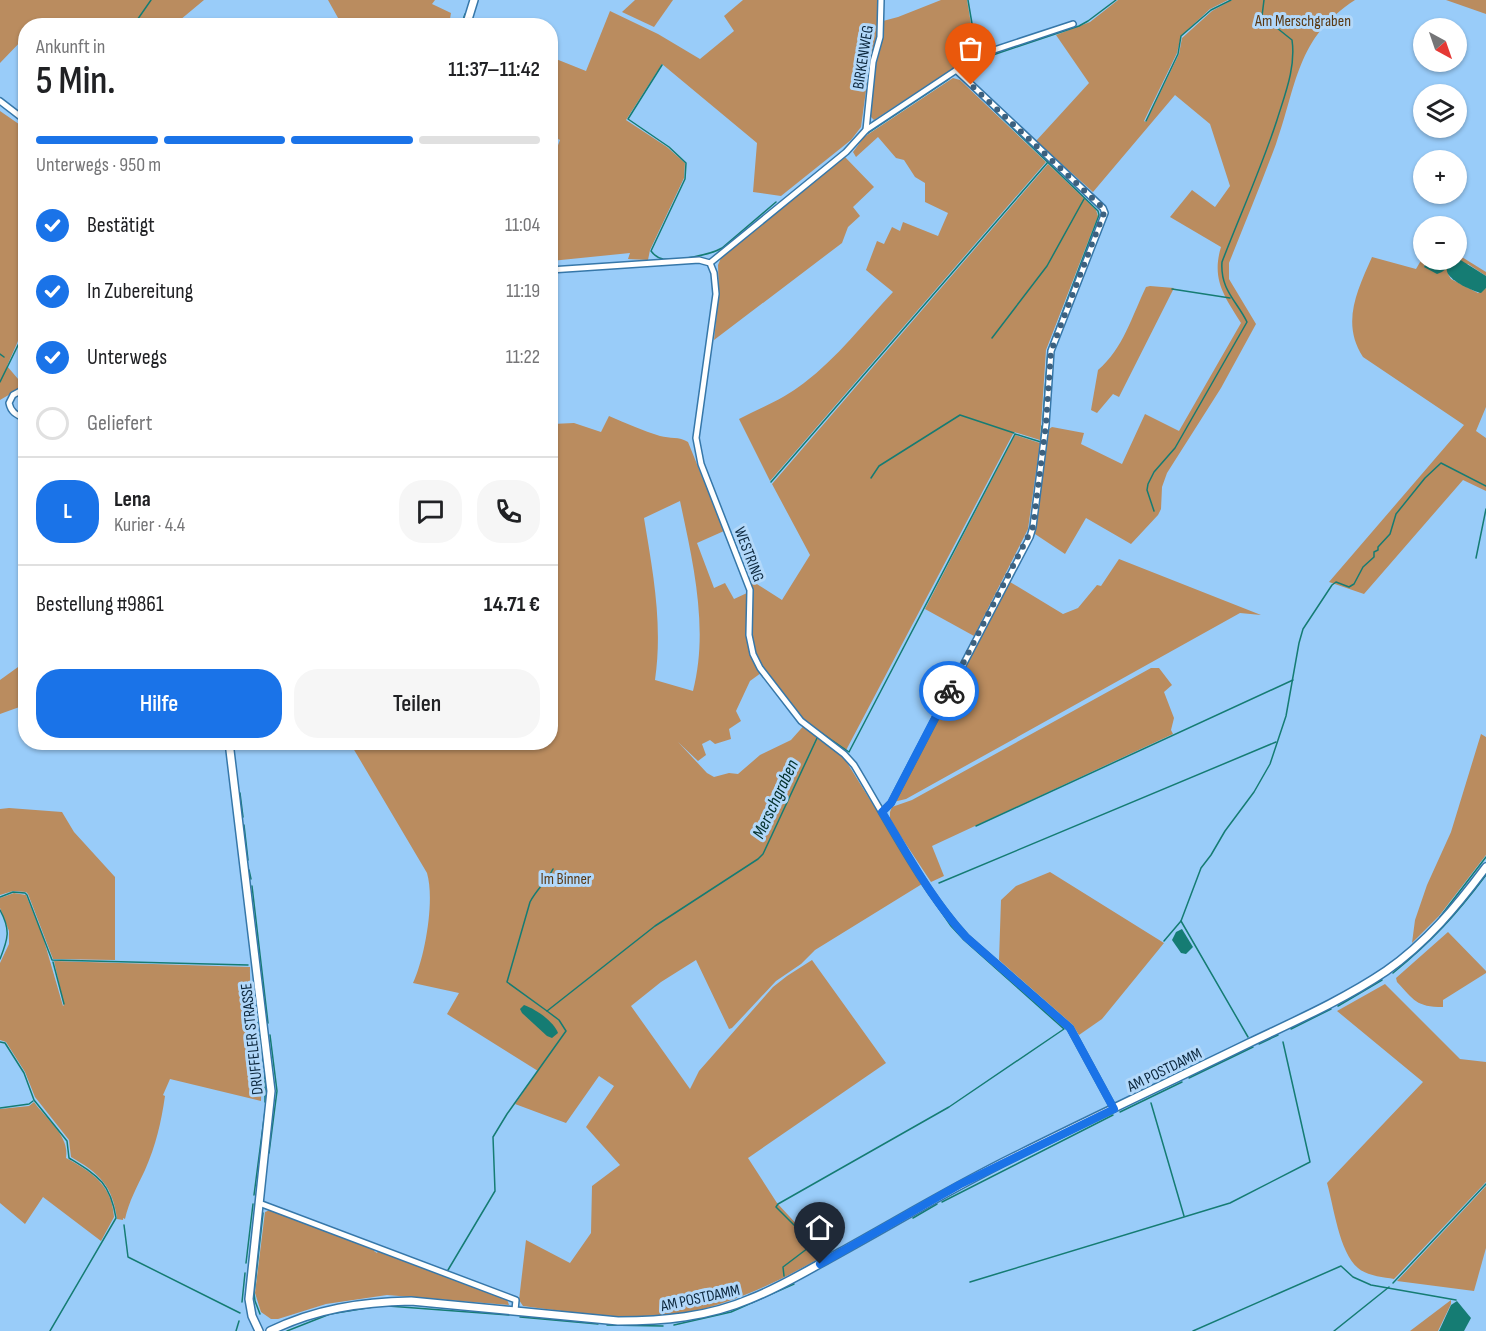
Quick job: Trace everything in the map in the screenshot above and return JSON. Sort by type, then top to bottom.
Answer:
[{"type":"street","points":[[468,18],[474,0]]},
{"type":"street","name":"BIRKENWEG","points":[[866,130],[873,62],[880,37],[881,0]]},
{"type":"street","points":[[558,269],[699,260],[710,263],[846,152],[866,130],[956,70],[979,56],[1073,24]]},
{"type":"street","points":[[882,812],[891,803],[1030,537],[1046,424],[1051,351],[1104,213],[1103,208],[956,70]]},
{"type":"street","points":[[0,101],[18,114]]},
{"type":"street","points":[[867,119],[876,123]]},
{"type":"street","name":"WESTRING","points":[[710,263],[714,273],[716,294],[696,438],[702,464],[750,591],[749,635],[753,654],[760,668],[801,721],[849,759],[927,886],[954,924],[1070,1028],[1114,1109]]},
{"type":"street","points":[[18,392],[13,395],[9,403],[10,409],[18,415]]},
{"type":"street","name":"DRUFFELER STRASSE","points":[[230,750],[271,1091],[249,1299],[252,1316],[260,1331]]},
{"type":"street","name":"AM POSTDAMM","points":[[270,1331],[304,1316],[367,1302],[411,1301],[618,1321],[675,1319],[731,1306],[786,1283],[959,1185],[1334,1002],[1383,973],[1432,933],[1486,867]]},
{"type":"street","points":[[259,1203],[516,1300],[515,1310]]},
{"type":"green space","points":[[0,0],[204,0],[182,18],[18,18],[18,44],[0,63]]},
{"type":"green space","points":[[328,0],[435,0],[432,4],[451,13],[450,18],[338,18]]},
{"type":"green space","points":[[635,0],[673,0],[654,27],[622,12]]},
{"type":"green space","points":[[743,0],[879,0],[877,38],[870,61],[861,127],[851,140],[781,196],[753,192],[757,143],[662,64],[626,120],[667,147],[685,163],[684,178],[650,250],[648,260],[628,259],[630,253],[558,260],[558,145],[560,140],[558,139],[558,60],[586,71],[610,11],[658,34],[700,59],[734,31],[724,16]]},
{"type":"green space","points":[[941,0],[967,0],[976,54],[874,120],[870,116],[883,21]]},
{"type":"green space","name":"Am Merschgraben","points":[[1118,0],[1228,0],[1210,9],[1181,36],[1177,53],[1144,121],[1146,122],[1179,54],[1182,38],[1212,11],[1232,0],[1355,0],[1321,30],[1301,64],[1276,144],[1229,263],[1229,279],[1256,324],[1221,388],[1167,473],[1162,487],[1161,509],[1158,515],[1131,544],[1086,518],[1065,554],[1035,534],[1049,429],[1052,427],[1084,433],[1081,444],[1122,464],[1145,414],[1179,431],[1241,323],[1221,288],[1218,259],[1221,247],[1170,217],[1192,190],[1215,207],[1230,186],[1210,124],[1175,95],[1093,192],[1036,141],[1089,83],[1056,35],[1090,22]]},
{"type":"green space","points":[[1446,0],[1486,0],[1486,14]]},
{"type":"green space","points":[[953,78],[960,80],[1046,162],[770,481],[739,419],[804,383],[839,351],[893,292],[866,270],[877,241],[884,244],[892,227],[900,231],[903,222],[938,236],[948,213],[925,202],[925,183],[915,177],[904,160],[896,158],[878,137],[856,157],[853,152],[864,137]]},
{"type":"green space","points":[[0,111],[18,123],[18,341],[7,366],[18,379],[18,390],[0,400]]},
{"type":"green space","points":[[844,156],[874,187],[853,207],[860,216],[848,227],[842,243],[714,340],[719,294],[718,265],[721,258]]},
{"type":"green space","name":"Im Binner","points":[[1048,164],[1096,210],[1098,216],[1046,350],[1040,440],[1014,432],[843,756],[922,884],[815,950],[801,964],[776,981],[732,1028],[729,1029],[696,960],[661,982],[631,1006],[690,1089],[699,1071],[773,987],[812,960],[886,1063],[748,1158],[777,1203],[814,1243],[822,1257],[736,1299],[666,1316],[626,1317],[523,1306],[519,1300],[526,1240],[570,1263],[591,1233],[592,1186],[620,1165],[586,1127],[614,1086],[599,1076],[566,1123],[515,1104],[538,1071],[447,1014],[459,993],[413,983],[428,928],[430,898],[427,873],[354,750],[558,750],[558,424],[574,423],[601,432],[609,416],[654,434],[688,442],[724,531],[697,543],[714,588],[725,583],[734,599],[747,593],[747,635],[761,673],[750,681],[736,711],[741,721],[729,729],[731,739],[715,744],[710,740],[702,744],[706,755],[698,761],[678,742],[707,773],[714,777],[729,773],[738,774],[760,755],[791,740],[807,722],[783,696],[755,651],[752,642],[748,576],[782,600],[810,555],[772,484]],"holes":[[[680,501],[694,572],[700,644],[693,691],[655,680],[657,619],[654,579],[644,518]]]},
{"type":"green space","points":[[1372,257],[1413,270],[1456,270],[1448,274],[1451,279],[1478,293],[1486,288],[1486,407],[1476,431],[1486,438],[1486,491],[1463,480],[1364,594],[1329,582],[1464,425],[1363,357],[1356,344],[1352,319],[1361,282]]},
{"type":"green space","points":[[1467,260],[1486,272],[1486,276],[1468,264]]},
{"type":"green space","points":[[1146,287],[1174,288],[1119,397],[1113,394],[1097,413],[1091,410],[1098,370],[1114,352]]},
{"type":"green space","points":[[1015,435],[1040,443],[1028,529],[974,636],[925,609]]},
{"type":"green space","points":[[1119,559],[1261,615],[1240,613],[906,799],[893,802],[1010,582],[1063,614],[1078,608],[1097,585],[1101,586]]},
{"type":"green space","points":[[18,667],[18,708],[0,714],[0,680]]},
{"type":"green space","points":[[1151,668],[1159,668],[1172,685],[1164,692],[1174,718],[1171,730],[1173,734],[932,846],[944,876],[931,882],[890,820],[892,807],[912,800]]},
{"type":"green space","points":[[1481,734],[1486,737],[1486,855],[1439,916],[1412,943],[1415,920],[1427,885],[1451,832]]},
{"type":"green space","points":[[0,809],[62,812],[74,832],[115,877],[115,960],[53,959],[28,894],[13,891],[0,895]]},
{"type":"green space","points":[[1050,872],[1164,943],[1102,1019],[1079,1035],[1073,1025],[999,960],[1001,900],[1016,886]]},
{"type":"green space","points":[[14,893],[26,895],[43,937],[63,1006],[54,961],[250,967],[261,1101],[170,1079],[163,1095],[165,1096],[162,1115],[152,1152],[123,1220],[117,1219],[112,1198],[103,1182],[97,1175],[71,1157],[69,1140],[35,1097],[25,1072],[6,1042],[0,1040],[0,963],[9,944],[9,931],[0,908],[0,898]]},
{"type":"green space","points":[[1448,932],[1486,973],[1443,1000],[1443,1007],[1427,1006],[1416,1001],[1397,982],[1396,978]]},
{"type":"green space","points":[[1385,984],[1460,1059],[1486,1062],[1486,1182],[1394,1279],[1366,1273],[1352,1261],[1338,1229],[1327,1183],[1423,1082],[1337,1011]]},
{"type":"green space","points":[[34,1102],[61,1135],[66,1158],[92,1174],[109,1196],[114,1217],[101,1241],[43,1197],[25,1224],[0,1203],[0,1109],[29,1106]]},
{"type":"green space","points":[[1486,1186],[1486,1248],[1474,1291],[1397,1281]]},
{"type":"green space","points":[[270,1210],[374,1249],[377,1253],[378,1251],[507,1299],[509,1305],[387,1295],[326,1304],[278,1319],[271,1319],[261,1312],[255,1293],[265,1212]]},
{"type":"green space","points":[[1451,1300],[1438,1331],[1410,1331]]},
{"type":"shaded area","points":[[1467,264],[1486,276],[1486,288],[1481,293],[1460,284],[1448,274],[1447,270],[1467,270]]},
{"type":"shaded area","points":[[1430,270],[1445,270],[1442,272],[1437,274]]},
{"type":"shaded area","points":[[1182,929],[1193,947],[1186,954],[1181,953],[1172,940],[1176,932]]},
{"type":"shaded area","points":[[524,1005],[544,1016],[558,1033],[552,1038],[547,1036],[522,1013],[520,1009]]},
{"type":"shaded area","points":[[1457,1301],[1471,1318],[1464,1331],[1439,1331],[1451,1305]]},
{"type":"waterway","points":[[139,18],[151,0]]},
{"type":"waterway","points":[[968,0],[977,53]]},
{"type":"waterway","name":"Merschgraben","points":[[963,71],[981,59],[1079,26],[1116,0]]},
{"type":"waterway","points":[[1146,121],[1178,54],[1181,36],[1211,10],[1231,0]]},
{"type":"waterway","points":[[1154,511],[1147,490],[1148,484],[1154,472],[1175,448],[1247,322],[1226,288],[1222,262],[1271,138],[1286,90],[1293,50],[1292,40],[1262,16],[1264,0]]},
{"type":"waterway","points":[[464,18],[465,14]]},
{"type":"waterway","points":[[662,65],[628,119],[669,147],[686,163],[685,179],[651,251],[663,259],[693,257],[717,251],[776,202]]},
{"type":"waterway","name":"Merschgraben","points":[[961,78],[1098,211],[1099,215],[1048,351],[1043,420]]},
{"type":"waterway","points":[[865,135],[949,79]]},
{"type":"waterway","points":[[771,482],[1048,162]]},
{"type":"waterway","points":[[992,338],[1047,266],[1084,199]]},
{"type":"waterway","points":[[1172,289],[1230,298]]},
{"type":"waterway","points":[[0,382],[18,345]]},
{"type":"waterway","points":[[0,354],[4,357]]},
{"type":"waterway","points":[[871,478],[879,466],[960,415],[1014,433]]},
{"type":"waterway","name":"Merschgraben","points":[[820,732],[849,752],[1015,434],[1041,442],[1042,426]]},
{"type":"waterway","points":[[1164,941],[1181,921],[1201,868],[1254,792],[1270,764],[1286,716],[1303,629],[1332,585],[1336,582],[1349,587],[1354,584],[1363,567],[1374,557],[1374,552],[1390,534],[1396,514],[1425,478],[1441,463],[1486,486]]},
{"type":"waterway","points":[[1476,558],[1486,509]]},
{"type":"waterway","points":[[976,826],[1293,680]]},
{"type":"waterway","name":"Merschgraben","points":[[448,1270],[495,1191],[493,1137],[566,1031],[559,1020],[547,1011],[655,926],[763,854],[818,736]]},
{"type":"waterway","points":[[939,883],[1276,742]]},
{"type":"waterway","points":[[240,793],[243,817]]},
{"type":"waterway","points":[[244,825],[248,860]]},
{"type":"waterway","points":[[1440,917],[1486,857]]},
{"type":"waterway","points":[[547,1011],[507,982],[530,902],[553,869]]},
{"type":"waterway","points":[[249,870],[251,879]]},
{"type":"waterway","points":[[1393,973],[1443,927],[1486,875]]},
{"type":"waterway","points":[[252,886],[268,1023]]},
{"type":"waterway","points":[[784,1276],[783,1267],[812,1245],[776,1207],[778,1204],[949,1107],[1064,1029],[964,940],[951,926],[927,891]]},
{"type":"waterway","points":[[0,897],[13,892],[27,895],[52,960],[248,965]]},
{"type":"waterway","points":[[0,910],[7,929],[5,946],[0,959]]},
{"type":"waterway","points":[[1181,921],[1248,1037]]},
{"type":"waterway","points":[[53,962],[64,1004]]},
{"type":"waterway","points":[[1338,1006],[1382,980]]},
{"type":"waterway","points":[[254,987],[256,1007]]},
{"type":"waterway","points":[[1291,1029],[1331,1009]]},
{"type":"waterway","points":[[257,1018],[258,1025]]},
{"type":"waterway","points":[[259,1032],[265,1073],[265,1102]]},
{"type":"waterway","points":[[269,1153],[277,1091],[270,1035]]},
{"type":"waterway","points":[[1259,1044],[1278,1035]]},
{"type":"waterway","points":[[0,1042],[5,1043],[24,1073],[34,1100],[67,1141],[69,1158],[95,1175],[106,1188],[116,1218],[50,1331]]},
{"type":"waterway","points":[[970,1282],[1230,1203],[1310,1162],[1283,1042]]},
{"type":"waterway","points":[[1189,1078],[1253,1047]]},
{"type":"waterway","points":[[1120,1112],[1182,1082]]},
{"type":"waterway","points":[[0,1108],[29,1104],[33,1101]]},
{"type":"waterway","points":[[1151,1103],[1184,1216]]},
{"type":"waterway","points":[[254,1195],[265,1111]]},
{"type":"waterway","points":[[942,1202],[1113,1115]]},
{"type":"waterway","points":[[1393,1283],[1486,1184]]},
{"type":"waterway","points":[[246,1263],[253,1204]]},
{"type":"waterway","points":[[913,1218],[937,1204]]},
{"type":"waterway","points":[[260,1314],[254,1293],[263,1213]]},
{"type":"waterway","points":[[124,1225],[128,1257],[240,1313]]},
{"type":"waterway","points":[[1193,1331],[1341,1266],[1353,1277],[1371,1285],[1456,1300]]},
{"type":"waterway","points":[[242,1302],[245,1273]]},
{"type":"waterway","points":[[674,1325],[731,1312],[794,1284]]},
{"type":"waterway","points":[[1334,1331],[1389,1287]]},
{"type":"waterway","points":[[287,1331],[330,1314],[379,1306]]},
{"type":"waterway","points":[[388,1306],[509,1315]]},
{"type":"waterway","points":[[520,1317],[598,1324]]},
{"type":"waterway","points":[[236,1331],[239,1321]]},
{"type":"waterway","points":[[607,1325],[663,1326]]},
{"type":"way so far","points":[[949,691],[1030,537],[1046,424],[1051,351],[1104,213],[1103,208],[971,85]]},
{"type":"route","points":[[820,1264],[959,1185],[1114,1109],[1070,1028],[954,924],[927,886],[882,812],[891,803],[949,691]]}]
